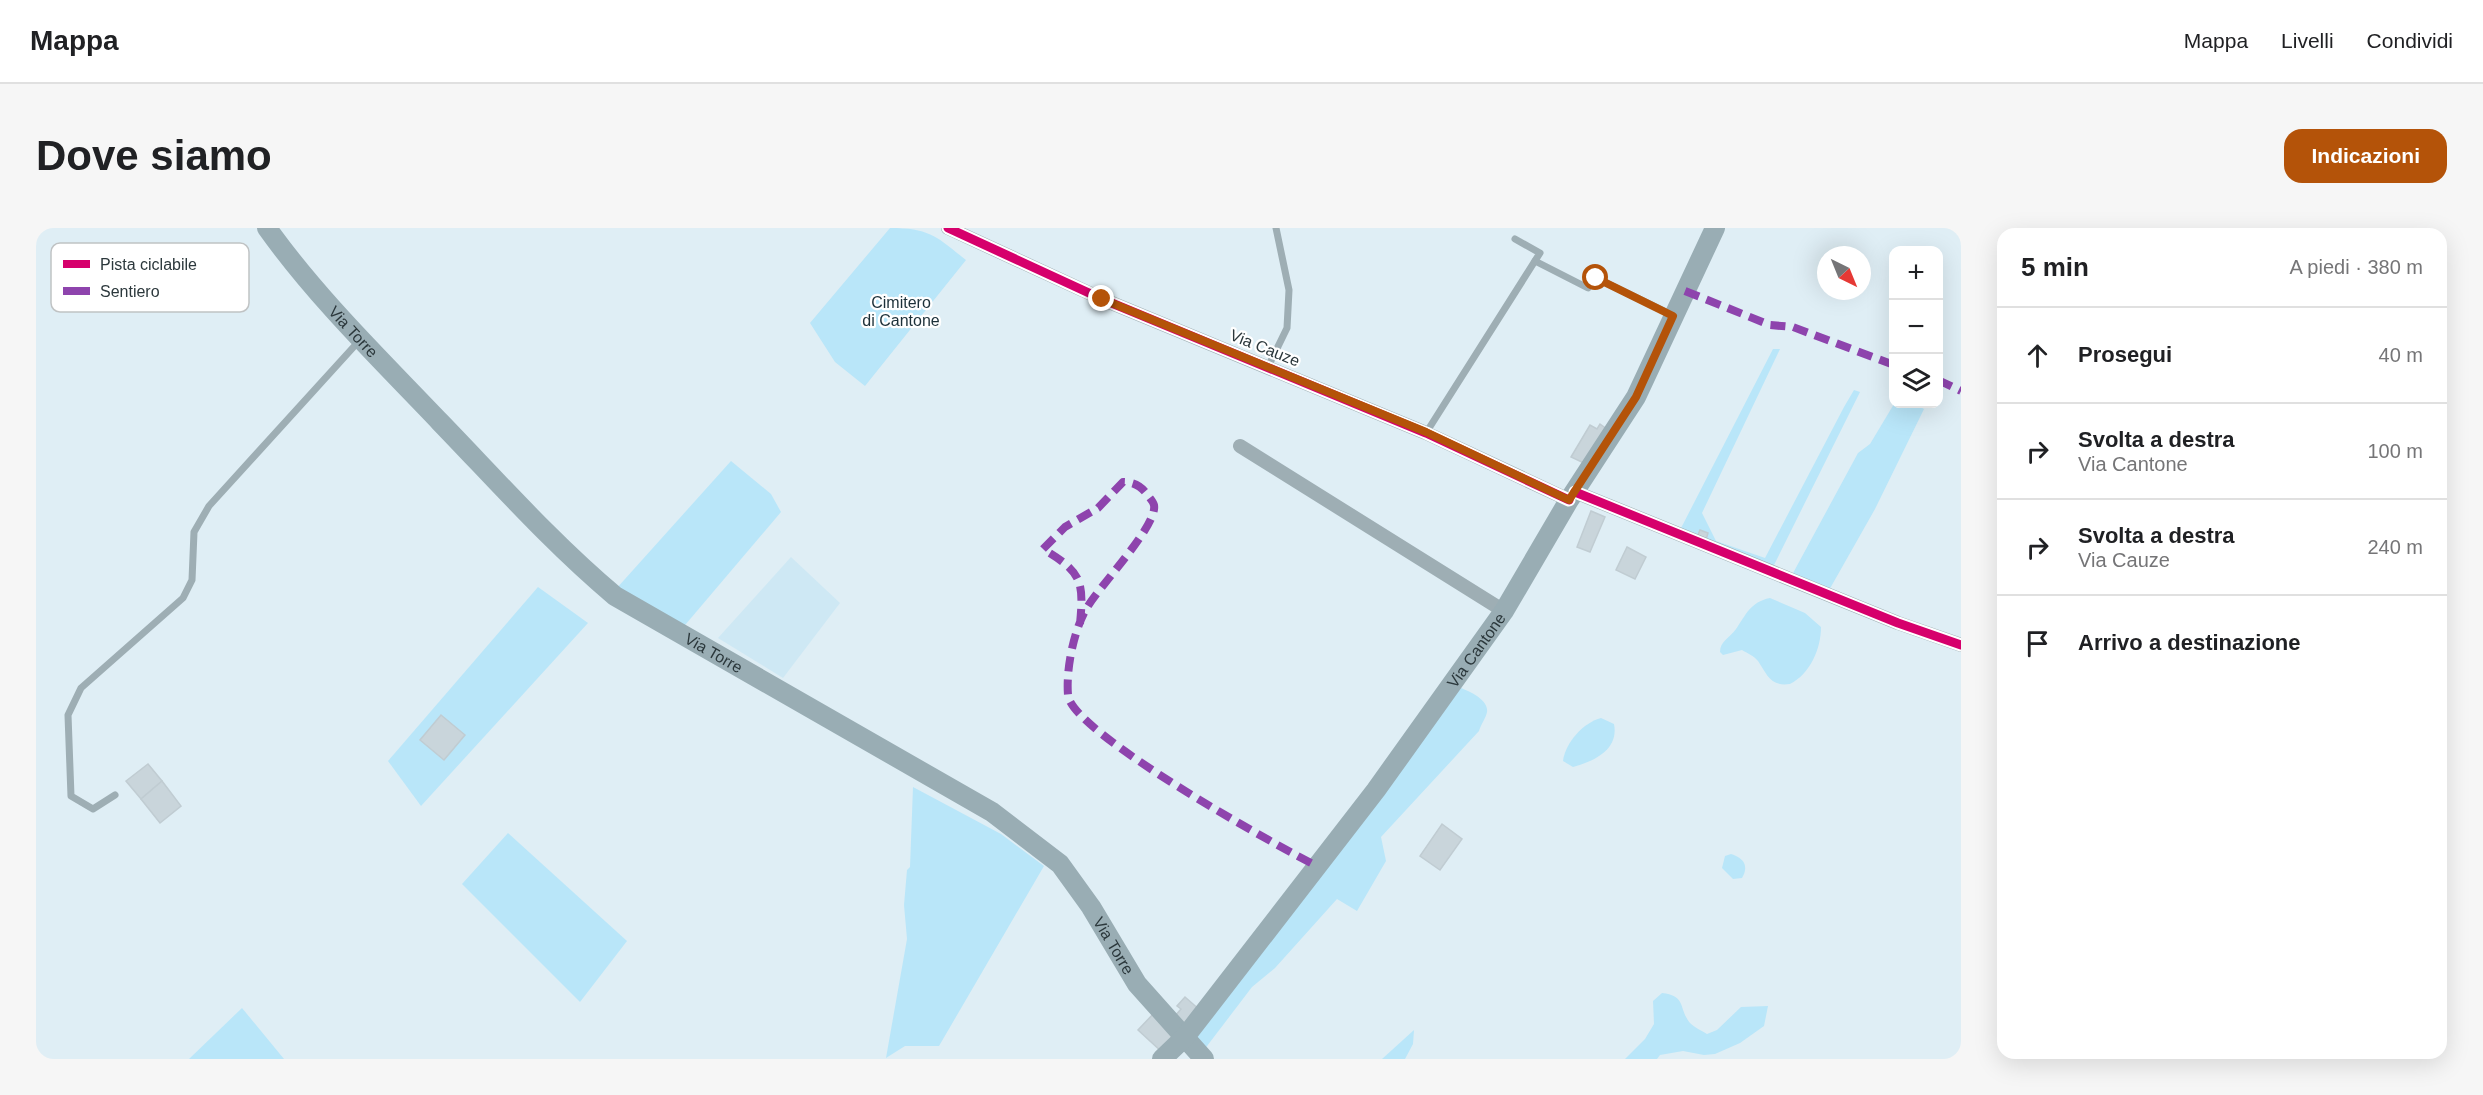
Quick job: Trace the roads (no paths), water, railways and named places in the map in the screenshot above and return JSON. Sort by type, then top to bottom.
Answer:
[{"type":"main road","name":"Via Torre","points":[[267,228],[283,250],[360,339],[573,560],[615,596],[992,812],[1060,864],[1091,907],[1137,984],[1203,1059]]},
{"type":"main road","name":"Via Cantone","points":[[1162,1059],[1185,1037],[1376,790],[1504,611],[1572,496],[1636,397],[1714,228]]},
{"type":"street","name":"Via Cauze","points":[[948,228],[1102,299],[1426,432],[1572,496],[1898,623],[1961,645]]},
{"type":"street","points":[[1240,446],[1504,611]]},
{"type":"lane","points":[[1268,367],[1287,328],[1289,290],[1276,228]]},
{"type":"lane","points":[[1426,432],[1540,253],[1515,239]]},
{"type":"lane","points":[[1535,261],[1588,288],[1596,278],[1673,316]]},
{"type":"lane","points":[[115,795],[93,809],[71,796],[68,715],[81,688],[183,598],[192,580],[194,532],[209,506],[360,339]]},
{"type":"park label","name":"Cimitero di Cantone","points":[[901,311]]}]
